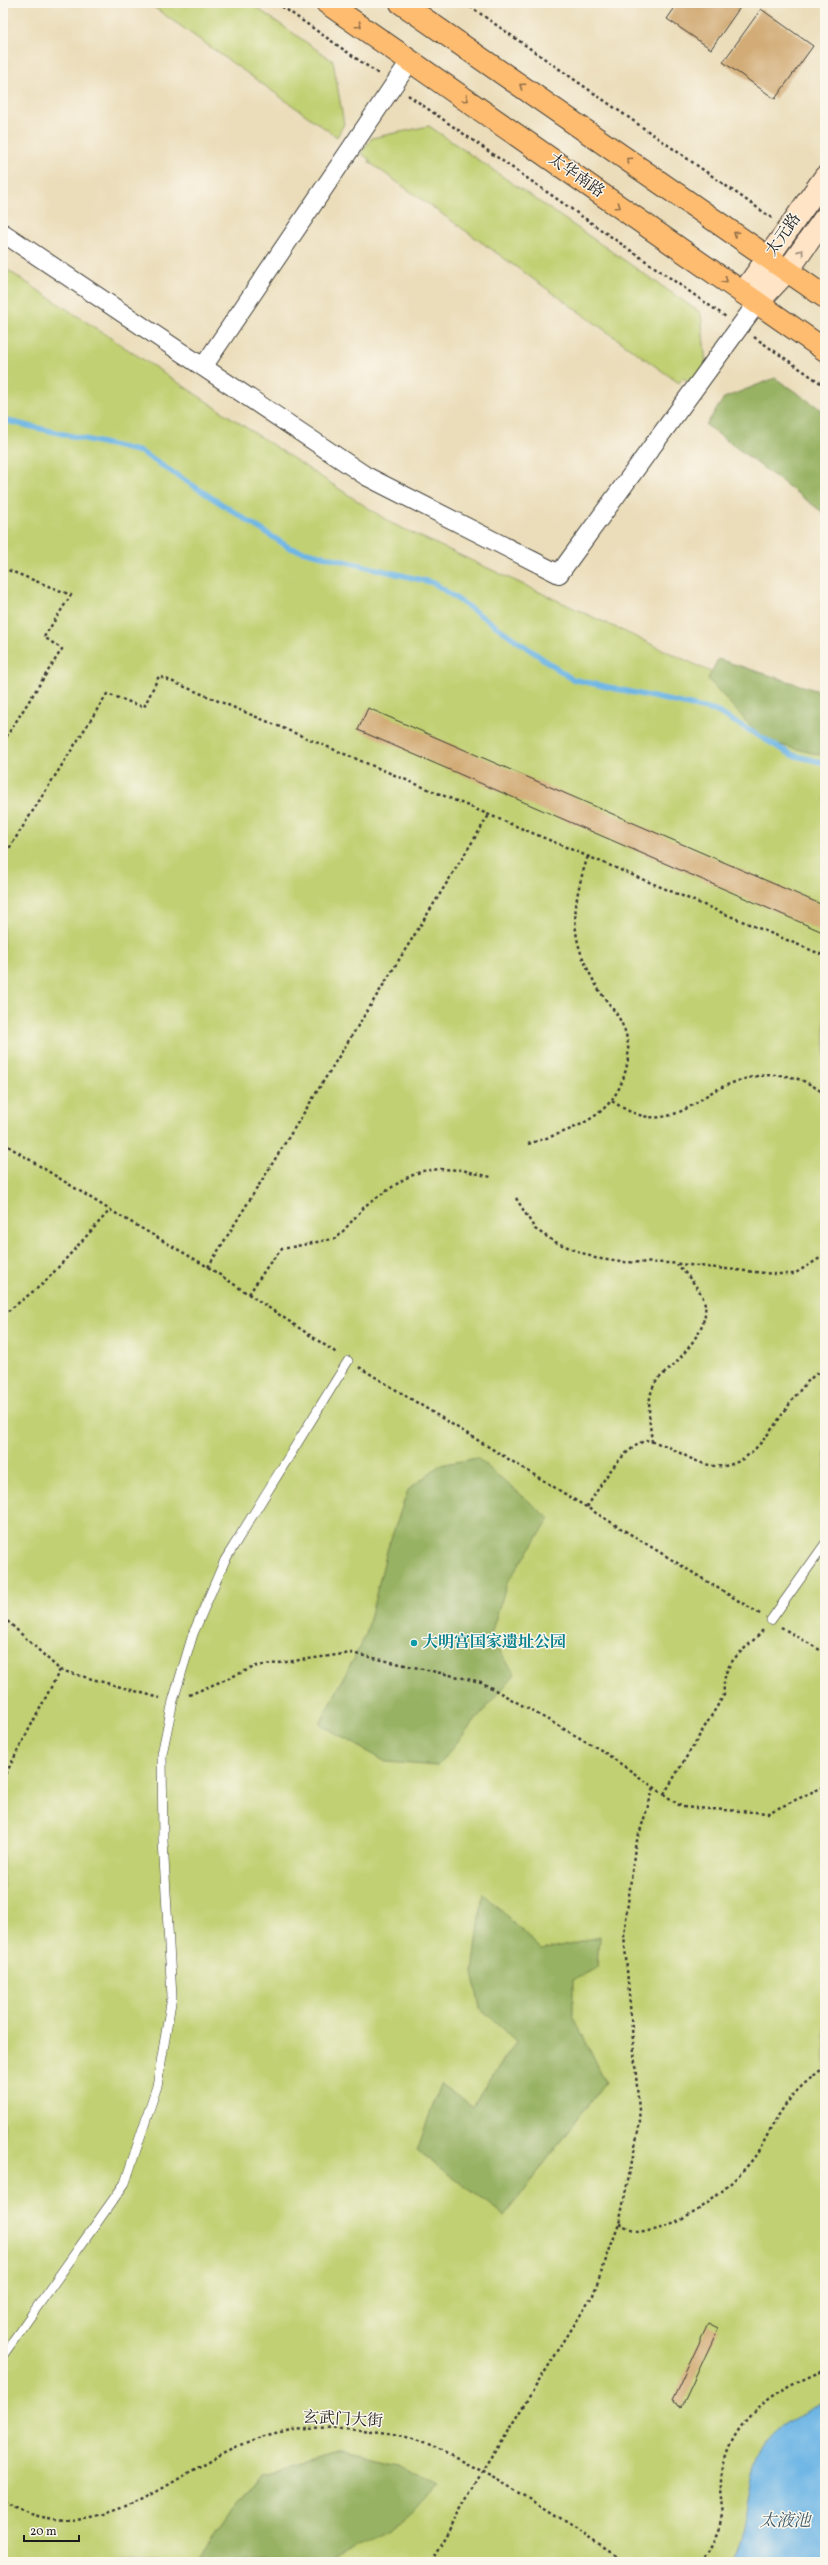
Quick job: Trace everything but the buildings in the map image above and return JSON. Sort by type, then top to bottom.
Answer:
[{"type":"main road","name":"太华南路","points":[[327,3],[825,350]]},
{"type":"main road","points":[[401,3],[825,297]]},
{"type":"main road","name":"太元路","points":[[750,298],[769,257],[825,177]]},
{"type":"main road","name":"太元路","points":[[750,298],[788,270],[825,218]]},
{"type":"street","points":[[203,367],[410,61]]},
{"type":"street","points":[[3,233],[366,476],[559,574],[740,326],[750,298]]},
{"type":"lane","points":[[3,2355],[126,2183],[157,2086],[172,1997],[164,1841],[162,1754],[173,1701],[194,1634],[225,1560],[348,1361]]},
{"type":"lane","points":[[771,1620],[825,1544]]},
{"type":"path","points":[[277,3],[825,386]]},
{"type":"path","points":[[466,3],[788,229]]},
{"type":"path","points":[[3,568],[71,595],[44,637],[62,649],[3,742]]},
{"type":"path","points":[[3,858],[107,694],[144,707],[159,676],[825,956]]},
{"type":"path","points":[[208,1266],[489,815]]},
{"type":"path","points":[[528,1144],[582,1124],[612,1101],[625,1074],[629,1058],[628,1042],[621,1022],[588,970],[576,930],[579,886],[588,856]]},
{"type":"path","points":[[612,1101],[629,1113],[658,1118],[676,1114],[713,1091],[739,1080],[777,1074],[795,1076],[813,1084],[825,1095]]},
{"type":"path","points":[[3,1143],[110,1210],[208,1266],[348,1361],[825,1653]]},
{"type":"path","points":[[249,1294],[269,1264],[282,1249],[337,1238],[366,1205],[404,1179],[422,1171],[440,1169],[462,1170],[490,1176]]},
{"type":"path","points":[[516,1198],[535,1229],[555,1242],[573,1250],[620,1262],[677,1263],[774,1274],[794,1274],[825,1255]]},
{"type":"path","points":[[3,1315],[44,1283],[110,1210]]},
{"type":"path","points":[[652,1442],[650,1398],[656,1382],[689,1348],[702,1325],[705,1310],[704,1300],[698,1288],[677,1263]]},
{"type":"path","points":[[825,1277],[821,1307],[825,1326]]},
{"type":"path","points":[[587,1507],[615,1463],[632,1447],[646,1440],[666,1446],[696,1462],[727,1466],[742,1459],[763,1440],[805,1383],[825,1368]]},
{"type":"path","points":[[3,1617],[60,1670],[173,1701],[257,1666],[351,1653],[481,1682],[602,1750],[682,1807],[768,1813],[825,1786]]},
{"type":"path","points":[[664,1794],[724,1695],[723,1684],[731,1662],[771,1620]]},
{"type":"path","points":[[3,1779],[60,1670]]},
{"type":"path","points":[[430,2562],[482,2472],[593,2295],[619,2224],[640,2122],[624,1935],[635,1847],[654,1787]]},
{"type":"path","points":[[619,2224],[639,2231],[664,2226],[692,2213],[716,2198],[756,2154],[778,2116],[802,2084],[825,2068]]},
{"type":"path","points":[[702,2562],[712,2542],[722,2514],[721,2481],[726,2456],[743,2424],[765,2400],[825,2370]]},
{"type":"path","name":"玄武门大街","points":[[150,2501],[192,2472],[256,2439],[292,2430],[339,2429],[402,2436],[450,2455],[516,2489],[628,2562]]},
{"type":"path","points":[[3,2502],[20,2513],[47,2522]]},
{"type":"path","points":[[68,2523],[90,2522]]},
{"type":"green space","points":[[148,3],[250,3],[333,61],[344,124],[337,137]]},
{"type":"green space","points":[[429,126],[701,313],[706,365],[693,384],[683,378],[679,383],[369,162],[370,160],[361,153],[372,138]]},
{"type":"green space","name":"大明宫国家遗址公园","points":[[3,267],[391,523],[825,725],[825,2562],[3,2562]]},
{"type":"green space","points":[[775,378],[825,412],[825,514],[706,425],[724,398]]},
{"type":"green space","points":[[718,659],[825,693],[825,756],[764,741],[708,679]]},
{"type":"green space","points":[[477,1458],[550,1519],[507,1583],[490,1637],[515,1674],[437,1766],[386,1762],[320,1724],[366,1634],[388,1547],[408,1490],[440,1465]]},
{"type":"green space","points":[[483,1893],[542,1950],[599,1937],[597,1968],[573,1980],[573,2015],[605,2082],[505,2216],[417,2151],[440,2084],[472,2106],[517,2041],[480,2008],[473,1972]]},
{"type":"green space","points":[[341,2451],[402,2463],[440,2486],[393,2527],[329,2562],[198,2562],[261,2472]]},
{"type":"water","name":"太液池","points":[[825,2402],[825,2562],[732,2562],[741,2538],[754,2471],[759,2456],[775,2433],[804,2413]]},
{"type":"waterway","points":[[3,420],[141,452],[290,548],[434,583],[572,679],[716,711],[792,755],[825,763]]},
{"type":"place","name":"大明宫国家遗址公园","points":[[414,1643]]}]
